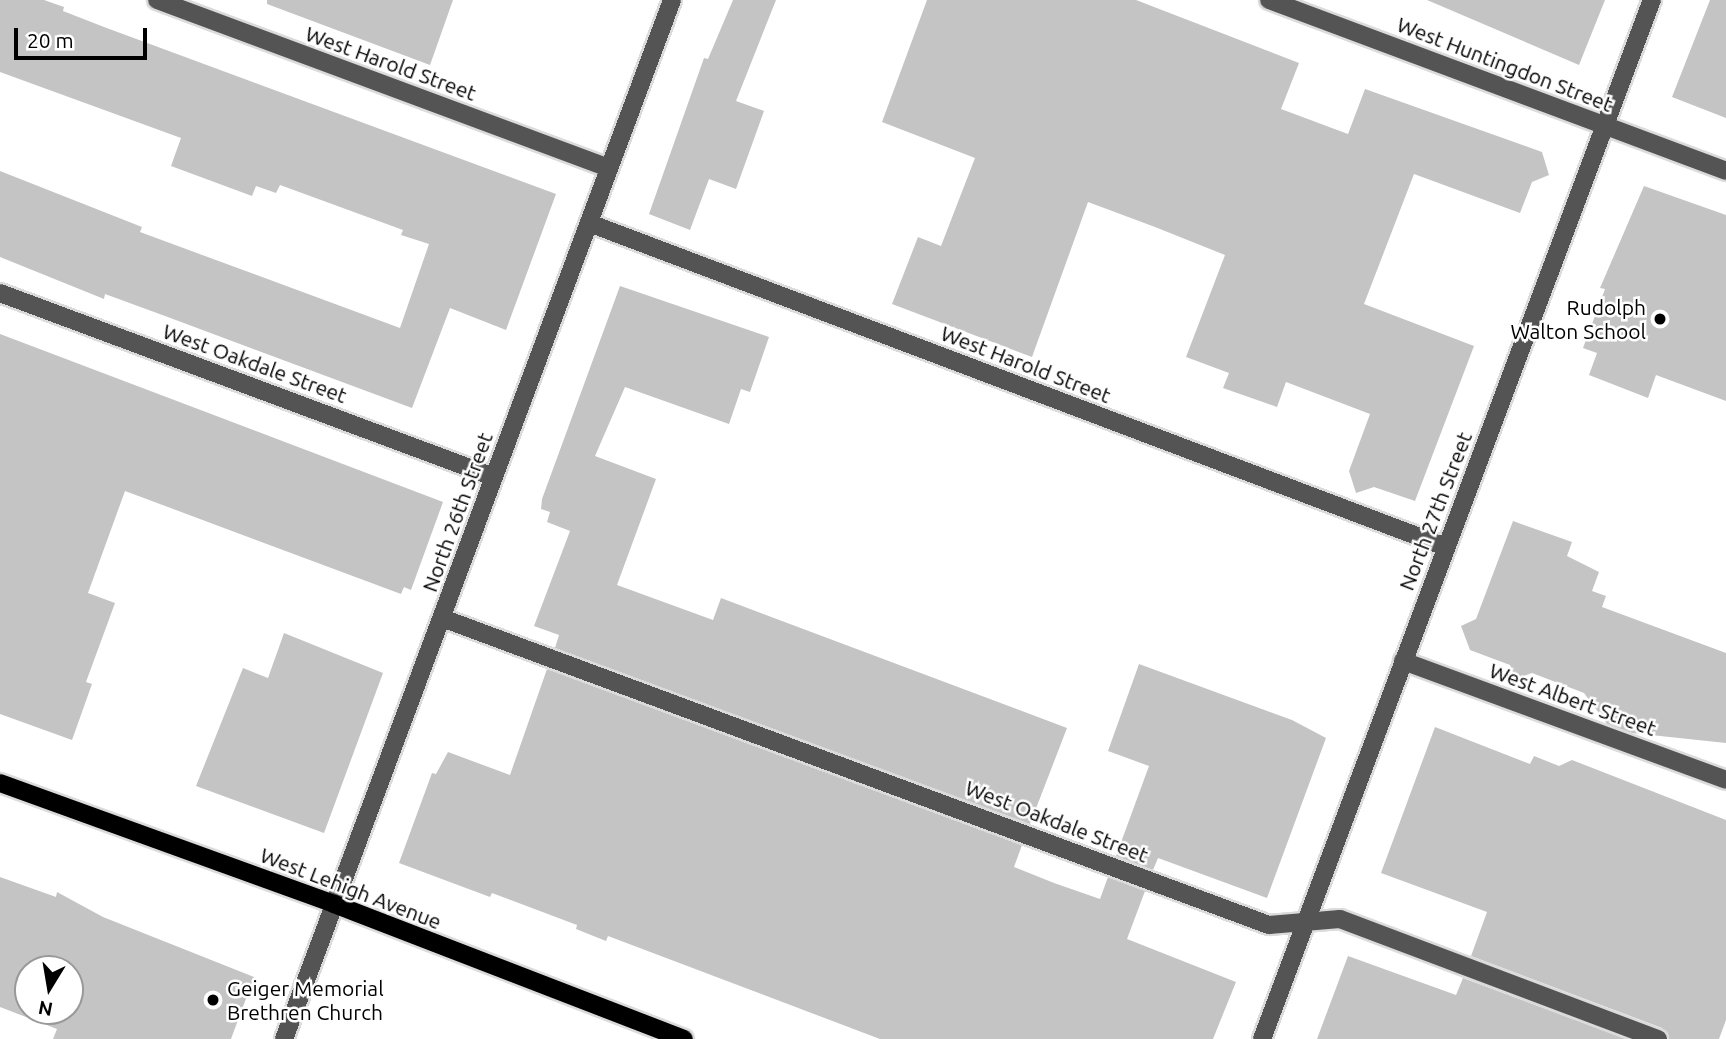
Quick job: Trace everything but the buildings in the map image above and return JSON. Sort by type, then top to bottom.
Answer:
[{"type":"main road","name":"West Lehigh Avenue","points":[[0,783],[334,904],[684,1039]]},
{"type":"street","name":"West Harold Street","points":[[158,0],[608,168]]},
{"type":"street","name":"North 26th Street","points":[[284,1039],[672,0]]},
{"type":"street","name":"West Huntingdon Street","points":[[1269,0],[1726,171]]},
{"type":"street","name":"North 27th Street","points":[[1262,1039],[1652,0]]},
{"type":"street","name":"West Harold Street","points":[[589,223],[1446,547]]},
{"type":"street","name":"West Oakdale Street","points":[[0,293],[494,477]]},
{"type":"street","name":"West Oakdale Street","points":[[442,618],[1269,925],[1340,919],[1658,1039]]},
{"type":"street","name":"West Albert Street","points":[[1403,661],[1726,780]]},
{"type":"place","name":"Rudolph Walton School","points":[[1660,319]]},
{"type":"place","name":"Geiger Memorial Brethren Church","points":[[213,1000]]}]
